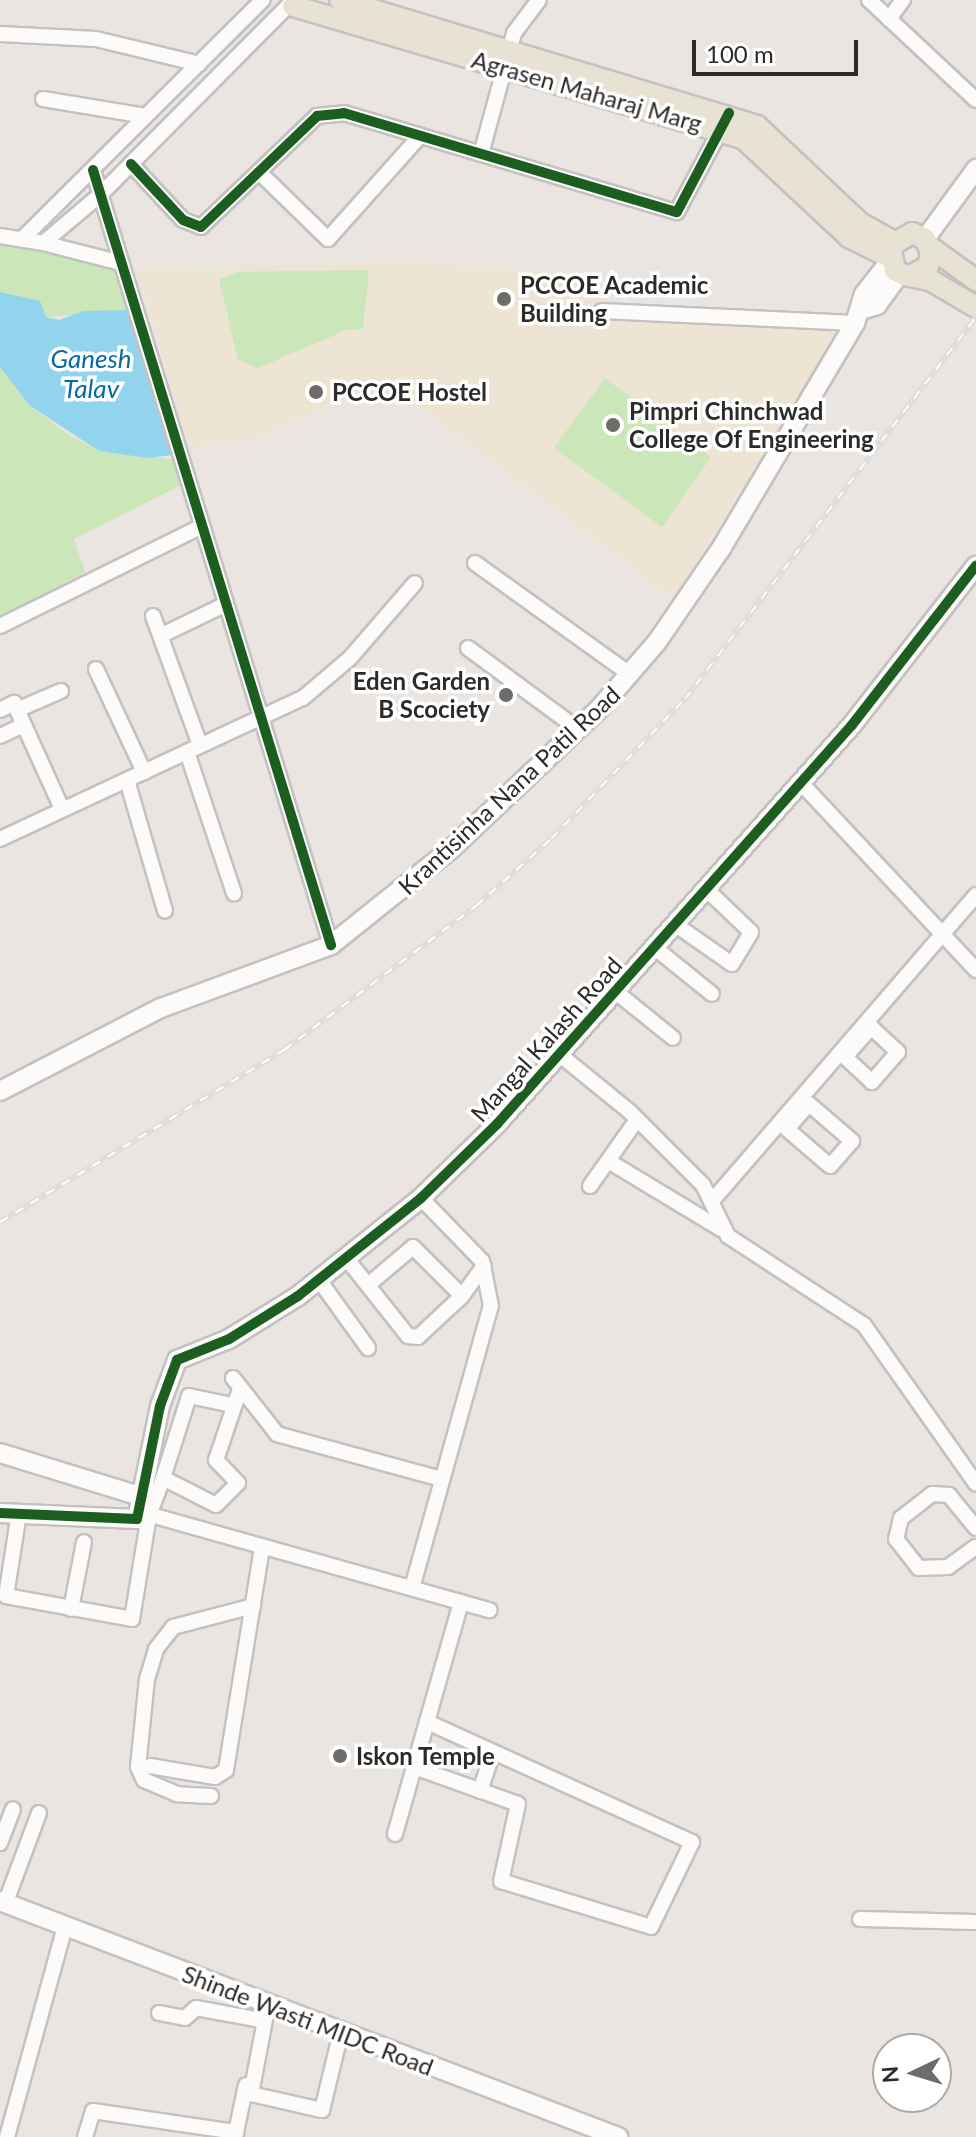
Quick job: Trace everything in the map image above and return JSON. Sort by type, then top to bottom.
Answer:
[{"type":"main road","name":"Agrasen Maharaj Marg","points":[[340,0],[506,58]]},
{"type":"main road","name":"Agrasen Maharaj Marg","points":[[292,3],[506,58],[775,136],[896,262],[976,307]]},
{"type":"main road","points":[[928,243],[928,266],[896,262],[905,234],[928,243],[976,280]]},
{"type":"street","points":[[22,239],[263,0]]},
{"type":"street","points":[[481,154],[506,58],[539,0]]},
{"type":"street","points":[[869,0],[976,100]]},
{"type":"street","points":[[889,19],[903,0]]},
{"type":"street","points":[[43,243],[100,195],[292,3]]},
{"type":"street","points":[[0,34],[96,39],[199,64]]},
{"type":"street","points":[[43,99],[146,116]]},
{"type":"street","points":[[131,164],[183,220],[201,227],[327,112],[420,136],[677,212],[724,121]]},
{"type":"street","points":[[259,172],[328,239],[420,136]]},
{"type":"street","points":[[928,243],[976,169]]},
{"type":"street","points":[[93,170],[331,945]]},
{"type":"street","points":[[0,236],[43,243],[121,263]]},
{"type":"street","name":"Krantisinha Nana Patil Road","points":[[0,1091],[161,1008],[331,945],[393,900],[578,729],[631,675],[702,580],[858,316],[877,305],[896,262]]},
{"type":"street","points":[[602,311],[858,316]]},
{"type":"street","points":[[0,626],[202,526]]},
{"type":"street","points":[[475,563],[631,675]]},
{"type":"street","name":"Mangal Kalash Road","points":[[145,1508],[160,1406],[177,1360],[245,1330],[347,1259],[421,1198],[616,992],[801,783],[976,566]]},
{"type":"street","points":[[0,839],[303,698],[330,677],[415,583]]},
{"type":"street","points":[[162,635],[226,604]]},
{"type":"street","points":[[153,616],[162,635],[234,893]]},
{"type":"street","points":[[468,648],[578,729]]},
{"type":"street","points":[[96,669],[144,772]]},
{"type":"street","points":[[17,710],[61,691]]},
{"type":"street","points":[[0,710],[14,703],[62,809]]},
{"type":"street","points":[[0,736],[24,725]]},
{"type":"street","points":[[127,780],[165,911]]},
{"type":"street","points":[[801,783],[976,970]]},
{"type":"street","points":[[676,925],[732,964],[751,932],[707,890]]},
{"type":"street","points":[[712,1201],[784,1122],[976,895]]},
{"type":"street","points":[[655,948],[712,994]]},
{"type":"street","points":[[616,992],[673,1038]]},
{"type":"street","points":[[843,1052],[872,1082],[898,1052],[865,1027]]},
{"type":"street","points":[[559,1054],[636,1121],[712,1201],[721,1229]]},
{"type":"street","points":[[809,1104],[852,1141],[830,1166],[784,1122],[809,1104]]},
{"type":"street","points":[[590,1186],[610,1162],[636,1121]]},
{"type":"street","points":[[610,1162],[721,1229],[864,1325],[976,1484]]},
{"type":"street","points":[[412,1588],[491,1306],[484,1266],[421,1198]]},
{"type":"street","points":[[368,1285],[413,1247],[462,1296]]},
{"type":"street","points":[[347,1259],[412,1338],[462,1296],[484,1266]]},
{"type":"street","points":[[319,1280],[368,1348]]},
{"type":"street","points":[[163,1478],[223,1505],[238,1483],[216,1460],[237,1384],[277,1434],[442,1479]]},
{"type":"street","points":[[0,1513],[128,1521],[145,1508],[163,1478],[189,1396],[232,1405]]},
{"type":"street","points":[[0,1453],[262,1548],[490,1610]]},
{"type":"street","points":[[973,1516],[949,1495],[932,1494],[901,1518],[896,1539],[919,1568],[948,1567],[976,1547]]},
{"type":"street","points":[[19,1513],[6,1596],[132,1619],[145,1508]]},
{"type":"street","points":[[71,1609],[84,1542]]},
{"type":"street","points":[[150,1766],[215,1777],[226,1770],[262,1548]]},
{"type":"street","points":[[395,1834],[461,1602]]},
{"type":"street","points":[[211,1796],[177,1794],[144,1780],[138,1767],[147,1679],[156,1649],[173,1627],[253,1606]]},
{"type":"street","points":[[414,1767],[518,1804],[501,1881],[651,1927],[692,1842],[427,1722]]},
{"type":"street","points":[[480,1791],[493,1752]]},
{"type":"street","points":[[0,1843],[13,1809]]},
{"type":"street","points":[[3,1902],[6,1884],[39,1813]]},
{"type":"street","name":"Shinde Wasti MIDC Road","points":[[3,1902],[264,2009],[341,2032],[618,2137]]},
{"type":"street","points":[[860,1919],[976,1922]]},
{"type":"street","points":[[7,2137],[65,1926]]},
{"type":"street","points":[[159,2013],[185,2018],[196,2008],[264,2009]]},
{"type":"street","points":[[264,2009],[251,2094],[322,2110],[341,2032]]},
{"type":"street","points":[[85,2137],[93,2111],[236,2134],[264,2009]]},
{"type":"shaded area","name":"Pimpri Chinchwad College Of Engineering","points":[[416,262],[595,276],[598,316],[841,331],[673,599],[386,381],[257,438],[190,448],[138,269]]},
{"type":"green space","points":[[0,237],[122,264],[136,310],[46,317],[31,299],[0,292]]},
{"type":"green space","points":[[369,270],[363,329],[346,330],[258,368],[238,360],[219,279],[240,272]]},
{"type":"green space","points":[[0,367],[29,405],[66,433],[99,451],[172,459],[181,485],[74,539],[85,572],[0,616]]},
{"type":"green space","points":[[605,378],[711,457],[662,527],[554,448]]},
{"type":"water","name":"Ganesh Talav","points":[[0,292],[40,301],[46,317],[59,320],[83,311],[136,310],[180,454],[148,458],[99,451],[29,405],[0,367]]},
{"type":"railway","points":[[0,1222],[284,1050],[476,906],[551,839],[685,699],[976,317]]},
{"type":"cycle path","points":[[131,164],[183,220],[201,227],[317,116],[344,113],[677,212],[729,113]]},
{"type":"cycle path","points":[[93,170],[331,945]]},
{"type":"cycle path","points":[[0,1513],[137,1519],[160,1406],[177,1360],[229,1339],[298,1296],[421,1198],[497,1124],[852,725],[976,566]]},
{"type":"place","name":"PCCOE Academic Building","points":[[504,299]]},
{"type":"place","name":"PCCOE Hostel","points":[[316,392]]},
{"type":"place","name":"Pimpri Chinchwad College Of Engineering","points":[[613,425]]},
{"type":"place","name":"Eden Garden B Scociety","points":[[506,695]]},
{"type":"place","name":"Iskon Temple","points":[[340,1756]]}]
